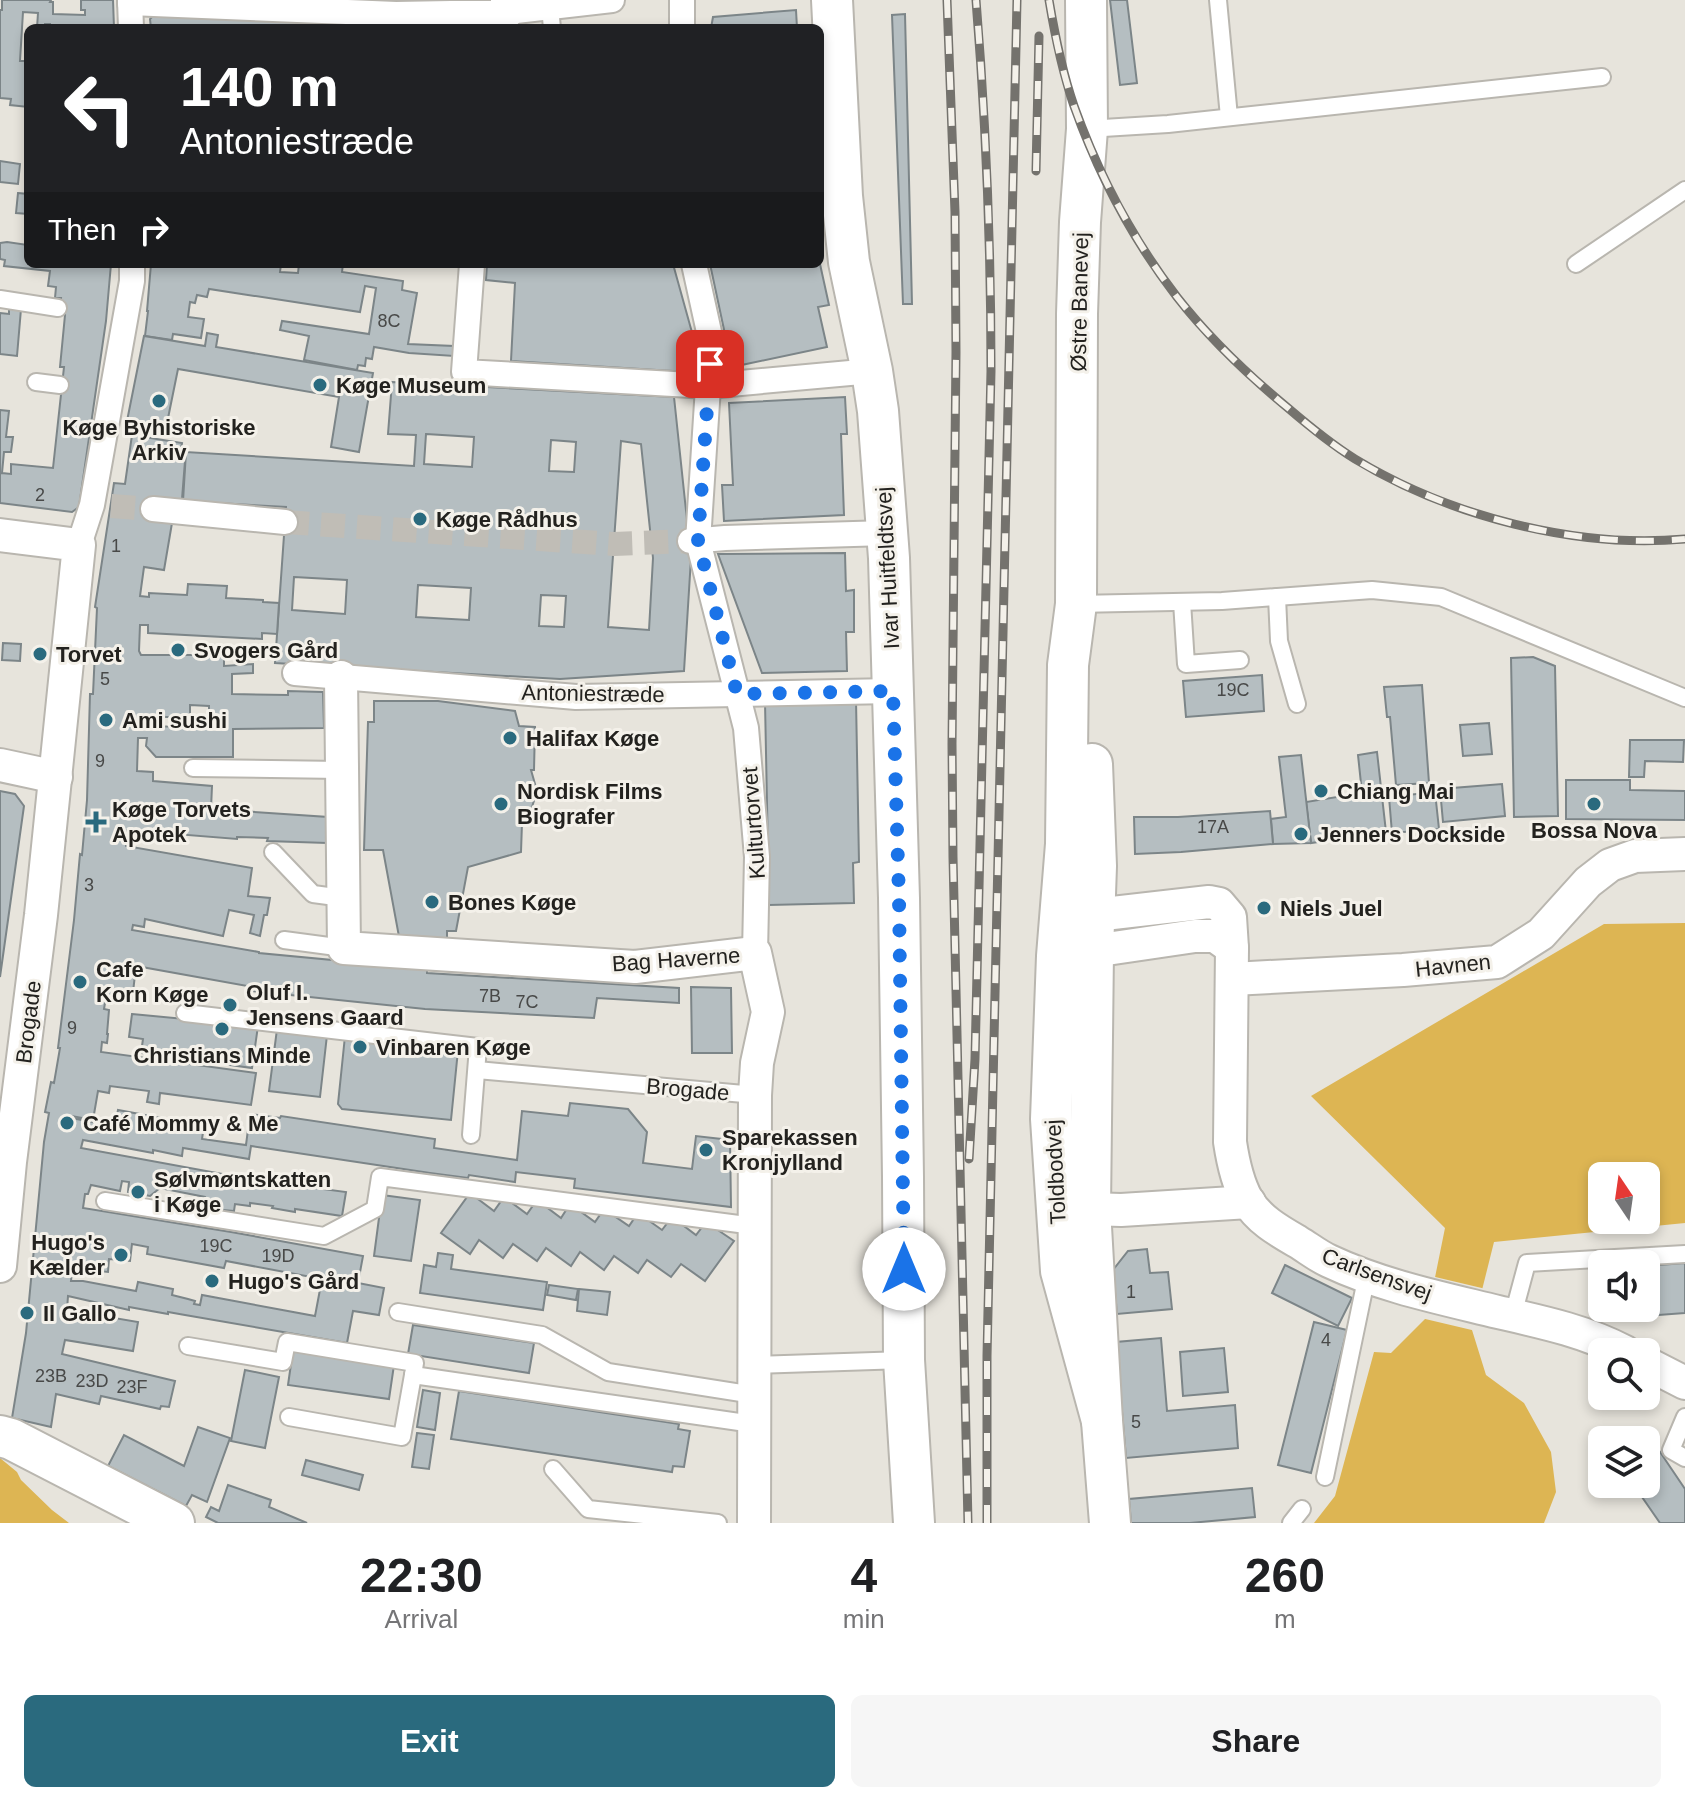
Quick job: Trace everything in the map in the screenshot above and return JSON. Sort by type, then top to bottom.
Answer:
[{"type":"street","points":[[131,24],[130,1],[396,21],[507,6],[551,18],[610,0]]},
{"type":"street","points":[[682,0],[682,24]]},
{"type":"street","name":"Ivar Huitfeldtsvej","points":[[832,0],[831,198],[849,262],[872,371],[887,533],[902,1115],[904,1360],[914,1523]]},
{"type":"street","name":"Østre Banevej","points":[[1076,935],[1096,866],[1090,698],[1076,604],[1077,314],[1087,129],[1086,0]]},
{"type":"street","points":[[0,765],[56,777],[79,545],[101,506],[104,391],[116,317],[132,281],[132,268]]},
{"type":"street","points":[[472,268],[464,372],[708,386],[872,371]]},
{"type":"street","name":"Kulturtorvet","points":[[695,268],[711,341],[694,541],[746,728],[757,857],[755,953]]},
{"type":"street","points":[[153,509],[285,522]]},
{"type":"street","points":[[694,541],[887,533]]},
{"type":"street","points":[[0,535],[79,545]]},
{"type":"street","name":"Antoniestræde","points":[[295,673],[576,697],[893,691]]},
{"type":"street","points":[[341,677],[344,948]]},
{"type":"street","name":"Brogade","points":[[0,1266],[56,777]]},
{"type":"street","name":"Havnen","points":[[1232,964],[1468,966],[1497,962],[1541,934],[1588,882],[1610,865],[1635,856],[1685,854]]},
{"type":"street","points":[[1076,935],[1196,903],[1219,904],[1230,917],[1230,1142],[1232,1161],[1249,1202],[1090,1209]]},
{"type":"street","name":"Toldbodvej","points":[[1076,935],[1110,1523]]},
{"type":"street","name":"Toldbodvej","points":[[1076,935],[1051,1119],[1061,1271],[1102,1421]]},
{"type":"street","name":"Bag Haverne","points":[[344,948],[635,967],[755,953],[768,1012],[757,1063],[755,1095],[754,1523]]},
{"type":"street","name":"Carlsensvej","points":[[1249,1202],[1271,1226],[1329,1260],[1415,1292],[1591,1338]]},
{"type":"street","points":[[1660,1370],[1685,1383]]},
{"type":"street","points":[[0,1436],[174,1523]]},
{"type":"lane","points":[[1218,0],[1229,117]]},
{"type":"lane","points":[[1087,129],[1602,77]]},
{"type":"lane","points":[[1576,264],[1685,190]]},
{"type":"lane","points":[[0,299],[58,308]]},
{"type":"lane","points":[[36,382],[60,385]]},
{"type":"lane","points":[[1076,604],[1182,602],[1372,590],[1441,597],[1685,698]]},
{"type":"lane","points":[[1277,597],[1279,641],[1297,704]]},
{"type":"lane","points":[[1182,602],[1186,664],[1240,660]]},
{"type":"lane","points":[[193,768],[341,770]]},
{"type":"lane","points":[[273,852],[313,894],[343,898]]},
{"type":"lane","points":[[284,940],[344,948]]},
{"type":"lane","points":[[185,1013],[478,1047],[471,1135]]},
{"type":"lane","name":"Brogade","points":[[477,1070],[755,1095]]},
{"type":"lane","points":[[105,1201],[324,1236],[375,1209],[380,1177],[754,1226]]},
{"type":"lane","points":[[1507,1314],[1527,1263],[1685,1254]]},
{"type":"lane","points":[[1325,1477],[1367,1275]]},
{"type":"lane","points":[[398,1312],[542,1335],[608,1372],[754,1394]]},
{"type":"lane","points":[[188,1346],[283,1362],[287,1342],[415,1363],[402,1437],[289,1417]]},
{"type":"lane","points":[[413,1375],[754,1394],[904,1360]]},
{"type":"lane","points":[[1685,1417],[1671,1450],[1685,1458]]},
{"type":"lane","points":[[553,1469],[586,1516],[718,1523]]},
{"type":"shaded area","points":[[1685,923],[1685,1223],[1660,1225],[1660,1162],[1588,1162],[1588,1233],[1494,1242],[1472,1330],[1486,1375],[1524,1403],[1551,1452],[1556,1492],[1544,1523],[1314,1523],[1335,1496],[1374,1352],[1391,1353],[1427,1317],[1445,1228],[1311,1096],[1604,924]]},
{"type":"shaded area","points":[[0,1458],[52,1510],[69,1523],[0,1523]]},
{"type":"pier","points":[[1431,1276],[1486,1289],[1476,1331],[1421,1318]]},
{"type":"building","points":[[2,0],[51,0],[53,14],[85,15],[85,10],[81,10],[81,0],[113,0],[114,24],[37,24],[38,13],[23,12],[20,61],[24,61],[24,107],[10,105],[11,99],[0,98]]},
{"type":"building","points":[[1110,0],[1127,0],[1137,83],[1120,85]]},
{"type":"building","points":[[796,10],[797,24],[712,24],[713,17]]},
{"type":"building","points":[[158,11],[337,24],[151,24],[150,19]]},
{"type":"building","points":[[905,14],[912,304],[903,304],[892,15]]},
{"type":"building","points":[[0,161],[20,164],[18,184],[0,182]]},
{"type":"building","points":[[18,193],[24,194],[24,214],[16,213]]},
{"type":"building","points":[[0,243],[24,244],[24,268],[111,268],[79,507],[72,512],[0,503],[0,410],[9,411],[6,437],[13,437],[11,452],[4,452],[2,473],[11,474],[11,464],[53,468],[64,367],[60,367],[65,315],[59,314],[61,298],[55,298],[56,287],[48,286],[50,271],[4,266],[5,260],[0,259]]},
{"type":"building","points":[[151,268],[280,268],[280,272],[298,273],[299,268],[342,268],[342,272],[403,281],[402,290],[417,293],[408,344],[454,346],[454,356],[374,347],[372,359],[366,358],[365,366],[358,365],[357,370],[304,360],[309,336],[280,330],[282,321],[369,334],[376,288],[365,286],[360,312],[209,289],[207,297],[197,295],[195,303],[190,302],[188,317],[204,319],[201,338],[173,334],[172,340],[145,336]]},
{"type":"building","points":[[487,268],[674,268],[693,336],[689,372],[511,361],[515,283],[486,280]]},
{"type":"building","points":[[711,268],[821,268],[829,305],[818,307],[827,347],[732,367]]},
{"type":"building","points":[[9,308],[21,309],[17,356],[0,354],[0,313],[9,314]]},
{"type":"building","name":"Køge Museum","points":[[207,333],[218,335],[216,347],[373,373],[359,452],[331,447],[339,397],[178,369],[165,433],[126,426],[144,336],[205,346]]},
{"type":"building","points":[[392,382],[674,397],[691,558],[684,671],[560,679],[275,663],[286,507],[183,501],[186,452],[414,466],[416,435],[388,434]],"holes":[[[426,434],[474,437],[472,467],[424,464]],[[551,440],[576,442],[574,472],[549,471]],[[621,441],[641,444],[653,558],[649,630],[608,627]],[[294,577],[347,580],[345,614],[292,610]],[[418,585],[471,588],[469,620],[416,617]],[[541,595],[566,596],[564,627],[539,626]]]},
{"type":"building","points":[[845,397],[847,434],[841,434],[844,515],[724,521],[722,485],[733,485],[729,403]]},
{"type":"building","points":[[132,435],[182,443],[179,460],[185,461],[182,499],[174,499],[151,519],[172,523],[164,570],[144,567],[140,596],[149,597],[149,593],[187,595],[188,584],[227,586],[226,598],[279,603],[277,634],[262,633],[262,639],[148,633],[148,625],[140,625],[141,655],[224,655],[224,666],[253,664],[253,673],[232,674],[232,694],[323,692],[324,728],[233,729],[233,757],[156,757],[146,746],[147,738],[138,738],[137,771],[153,772],[153,781],[212,786],[211,809],[328,817],[327,843],[126,830],[126,846],[252,868],[248,896],[270,898],[260,936],[250,933],[254,915],[229,910],[223,936],[145,919],[144,927],[133,925],[132,930],[259,953],[427,969],[427,973],[679,988],[679,1003],[597,998],[594,1018],[425,1009],[252,991],[253,987],[136,966],[132,1001],[106,997],[104,1009],[109,1010],[108,1034],[107,1043],[102,1042],[101,1052],[256,1073],[251,1105],[160,1093],[159,1104],[147,1102],[149,1091],[110,1086],[109,1093],[98,1091],[93,1120],[71,1118],[115,1126],[118,1110],[204,1126],[202,1139],[246,1145],[250,1114],[281,1116],[435,1139],[434,1148],[517,1160],[522,1111],[568,1116],[570,1103],[628,1109],[647,1132],[643,1163],[692,1169],[696,1136],[730,1140],[731,1207],[574,1188],[575,1179],[516,1172],[515,1182],[430,1173],[251,1146],[249,1159],[183,1148],[182,1156],[153,1150],[153,1153],[83,1140],[81,1148],[255,1180],[346,1192],[342,1216],[295,1209],[295,1212],[250,1203],[250,1206],[235,1204],[234,1211],[212,1209],[205,1197],[160,1188],[150,1196],[128,1192],[129,1182],[122,1181],[120,1191],[91,1185],[88,1194],[85,1194],[83,1208],[363,1256],[358,1283],[384,1288],[379,1315],[353,1311],[347,1343],[168,1312],[129,1307],[129,1310],[68,1296],[67,1310],[138,1322],[133,1351],[65,1340],[62,1354],[175,1381],[169,1407],[161,1406],[160,1409],[101,1396],[99,1404],[56,1394],[51,1427],[12,1418],[26,1333],[49,1113],[45,1112],[60,1048],[82,855],[90,694],[93,694],[95,607],[114,483],[125,484]],"holes":[[[190,705],[209,706],[209,718],[201,718],[201,727],[127,726],[127,723],[134,723],[134,719],[190,717]],[[132,1244],[148,1247],[147,1254],[224,1268],[226,1261],[322,1279],[315,1316],[202,1295],[200,1305],[194,1304],[195,1301],[172,1295],[173,1289],[138,1282],[136,1291],[71,1281],[72,1271],[108,1272],[109,1259],[130,1261]]]},
{"type":"building","points":[[845,553],[846,591],[854,590],[854,632],[846,632],[847,671],[762,673],[718,554]]},
{"type":"building","points":[[3,643],[21,644],[20,661],[2,660]]},
{"type":"building","points":[[1533,657],[1555,666],[1558,816],[1514,817],[1511,658]]},
{"type":"building","points":[[1262,675],[1264,711],[1186,717],[1183,681]]},
{"type":"building","points":[[1422,685],[1429,783],[1396,785],[1384,687]]},
{"type":"building","points":[[856,700],[859,862],[853,863],[854,903],[769,905],[765,702]]},
{"type":"building","points":[[374,701],[438,701],[515,711],[519,726],[535,727],[534,770],[531,770],[537,791],[527,823],[522,823],[521,852],[468,867],[456,931],[447,931],[447,944],[400,942],[383,850],[364,850],[368,722],[374,722]]},
{"type":"building","points":[[1489,723],[1492,754],[1463,756],[1460,725]]},
{"type":"building","points":[[1630,740],[1684,740],[1683,762],[1645,761],[1644,777],[1629,777]]},
{"type":"building","points":[[1377,752],[1386,832],[1311,843],[1306,802],[1362,793],[1358,755]]},
{"type":"building","points":[[1301,755],[1311,843],[1273,844],[1271,819],[1286,817],[1279,757]]},
{"type":"building","points":[[1566,780],[1630,780],[1630,790],[1685,791],[1685,820],[1566,819]]},
{"type":"building","points":[[1502,784],[1505,816],[1443,822],[1440,789]]},
{"type":"building","points":[[0,791],[15,794],[24,806],[0,977]]},
{"type":"building","points":[[1435,792],[1439,829],[1392,833],[1389,797]]},
{"type":"building","points":[[1270,811],[1273,844],[1135,854],[1134,817]]},
{"type":"building","points":[[691,987],[731,988],[732,1053],[692,1053]]},
{"type":"building","points":[[132,1014],[258,1026],[252,1068],[179,1054],[178,1058],[141,1053],[143,1039],[129,1037]]},
{"type":"building","points":[[277,1029],[327,1035],[320,1097],[269,1091]]},
{"type":"building","points":[[345,1036],[458,1050],[451,1120],[342,1109],[338,1104]]},
{"type":"building","points":[[470,1193],[494,1211],[504,1197],[527,1214],[537,1200],[561,1218],[570,1204],[595,1222],[604,1209],[629,1226],[638,1213],[662,1230],[672,1217],[696,1235],[706,1222],[734,1241],[705,1281],[681,1264],[671,1277],[647,1260],[638,1273],[614,1256],[604,1270],[580,1252],[571,1266],[546,1248],[537,1261],[513,1244],[503,1258],[479,1240],[470,1254],[441,1233]]},
{"type":"building","points":[[382,1195],[420,1200],[411,1261],[374,1256]]},
{"type":"building","points":[[1147,1249],[1150,1273],[1168,1272],[1172,1309],[1117,1314],[1113,1270],[1128,1251]]},
{"type":"building","points":[[438,1253],[453,1255],[451,1269],[547,1282],[543,1310],[420,1293],[424,1265],[436,1267]]},
{"type":"building","points":[[1685,1263],[1685,1313],[1660,1315],[1660,1265]]},
{"type":"building","points":[[1285,1265],[1352,1298],[1338,1326],[1272,1293]]},
{"type":"building","points":[[549,1285],[578,1289],[576,1300],[547,1295]]},
{"type":"building","points":[[579,1289],[610,1292],[607,1315],[577,1311]]},
{"type":"building","points":[[1314,1322],[1347,1330],[1311,1473],[1278,1465]]},
{"type":"building","points":[[413,1325],[534,1343],[529,1373],[408,1354]]},
{"type":"building","points":[[1161,1338],[1167,1411],[1235,1405],[1238,1448],[1126,1458],[1116,1342]]},
{"type":"building","points":[[1224,1348],[1228,1392],[1183,1396],[1180,1352]]},
{"type":"building","points":[[293,1350],[394,1365],[389,1399],[288,1385]]},
{"type":"building","points":[[245,1370],[279,1377],[265,1448],[231,1441]]},
{"type":"building","points":[[423,1390],[440,1393],[435,1430],[417,1427]]},
{"type":"building","points":[[459,1391],[679,1424],[678,1429],[690,1431],[684,1467],[673,1466],[672,1472],[451,1439]]},
{"type":"building","points":[[198,1427],[230,1438],[207,1502],[192,1495],[186,1506],[108,1466],[124,1435],[184,1466]]},
{"type":"building","points":[[417,1433],[434,1435],[429,1469],[412,1467]]},
{"type":"building","points":[[1660,1452],[1685,1489],[1685,1523],[1660,1523],[1643,1498],[1660,1498]]},
{"type":"building","points":[[306,1460],[363,1475],[359,1490],[302,1475]]},
{"type":"building","points":[[228,1485],[271,1500],[269,1507],[307,1523],[218,1523],[206,1517],[211,1507],[219,1511]]},
{"type":"building","points":[[1252,1488],[1255,1517],[1190,1523],[1131,1523],[1129,1499]]},
{"type":"tunnel","points":[[111,506],[153,509]]},
{"type":"tunnel","points":[[285,522],[614,544],[690,541]]},
{"type":"railway","points":[[947,0],[955,212],[956,352],[953,857],[968,1523]]},
{"type":"railway","points":[[969,1159],[975,1059],[991,371],[987,186],[976,0]]},
{"type":"railway","points":[[987,1523],[987,1356],[1017,0]]},
{"type":"railway","points":[[1049,0],[1059,53],[1074,106],[1094,156],[1131,229],[1161,275],[1202,327],[1230,356],[1320,435],[1355,459],[1431,497],[1514,524],[1601,539],[1685,539]]},
{"type":"railway","points":[[1036,171],[1039,36]]},
{"type":"place","name":"Køge Museum","points":[[320,385]]},
{"type":"place","name":"Køge Byhistoriske Arkiv","points":[[159,401]]},
{"type":"place","name":"Køge Rådhus","points":[[420,519]]},
{"type":"place","name":"Svogers Gård","points":[[178,650]]},
{"type":"place","name":"Torvet","points":[[40,654]]},
{"type":"place","name":"Ami sushi","points":[[106,720]]},
{"type":"place","name":"Halifax Køge","points":[[510,738]]},
{"type":"place","name":"Chiang Mai","points":[[1321,791]]},
{"type":"place","name":"Nordisk Films Biografer","points":[[501,804]]},
{"type":"place","name":"Bossa Nova","points":[[1594,804]]},
{"type":"place","name":"Køge Torvets Apotek","points":[[96,822]]},
{"type":"place","name":"Jenners Dockside","points":[[1301,834]]},
{"type":"place","name":"Bones Køge","points":[[432,902]]},
{"type":"place","name":"Niels Juel","points":[[1264,908]]},
{"type":"place","name":"Cafe Korn Køge","points":[[80,982]]},
{"type":"place","name":"Oluf I. Jensens Gaard","points":[[230,1005]]},
{"type":"place","name":"Christians Minde","points":[[222,1029]]},
{"type":"place","name":"Vinbaren Køge","points":[[360,1047]]},
{"type":"place","name":"Café Mommy & Me","points":[[67,1123]]},
{"type":"place","name":"Sparekassen Kronjylland","points":[[706,1150]]},
{"type":"place","name":"Sølvmøntskatten i Køge","points":[[138,1192]]},
{"type":"place","name":"Hugo's Kælder","points":[[121,1255]]},
{"type":"place","name":"Hugo's Gård","points":[[212,1281]]},
{"type":"place","name":"Il Gallo","points":[[27,1313]]},
{"type":"route","points":[[710,364],[698,541],[737,694],[893,691],[904,1269]]}]
